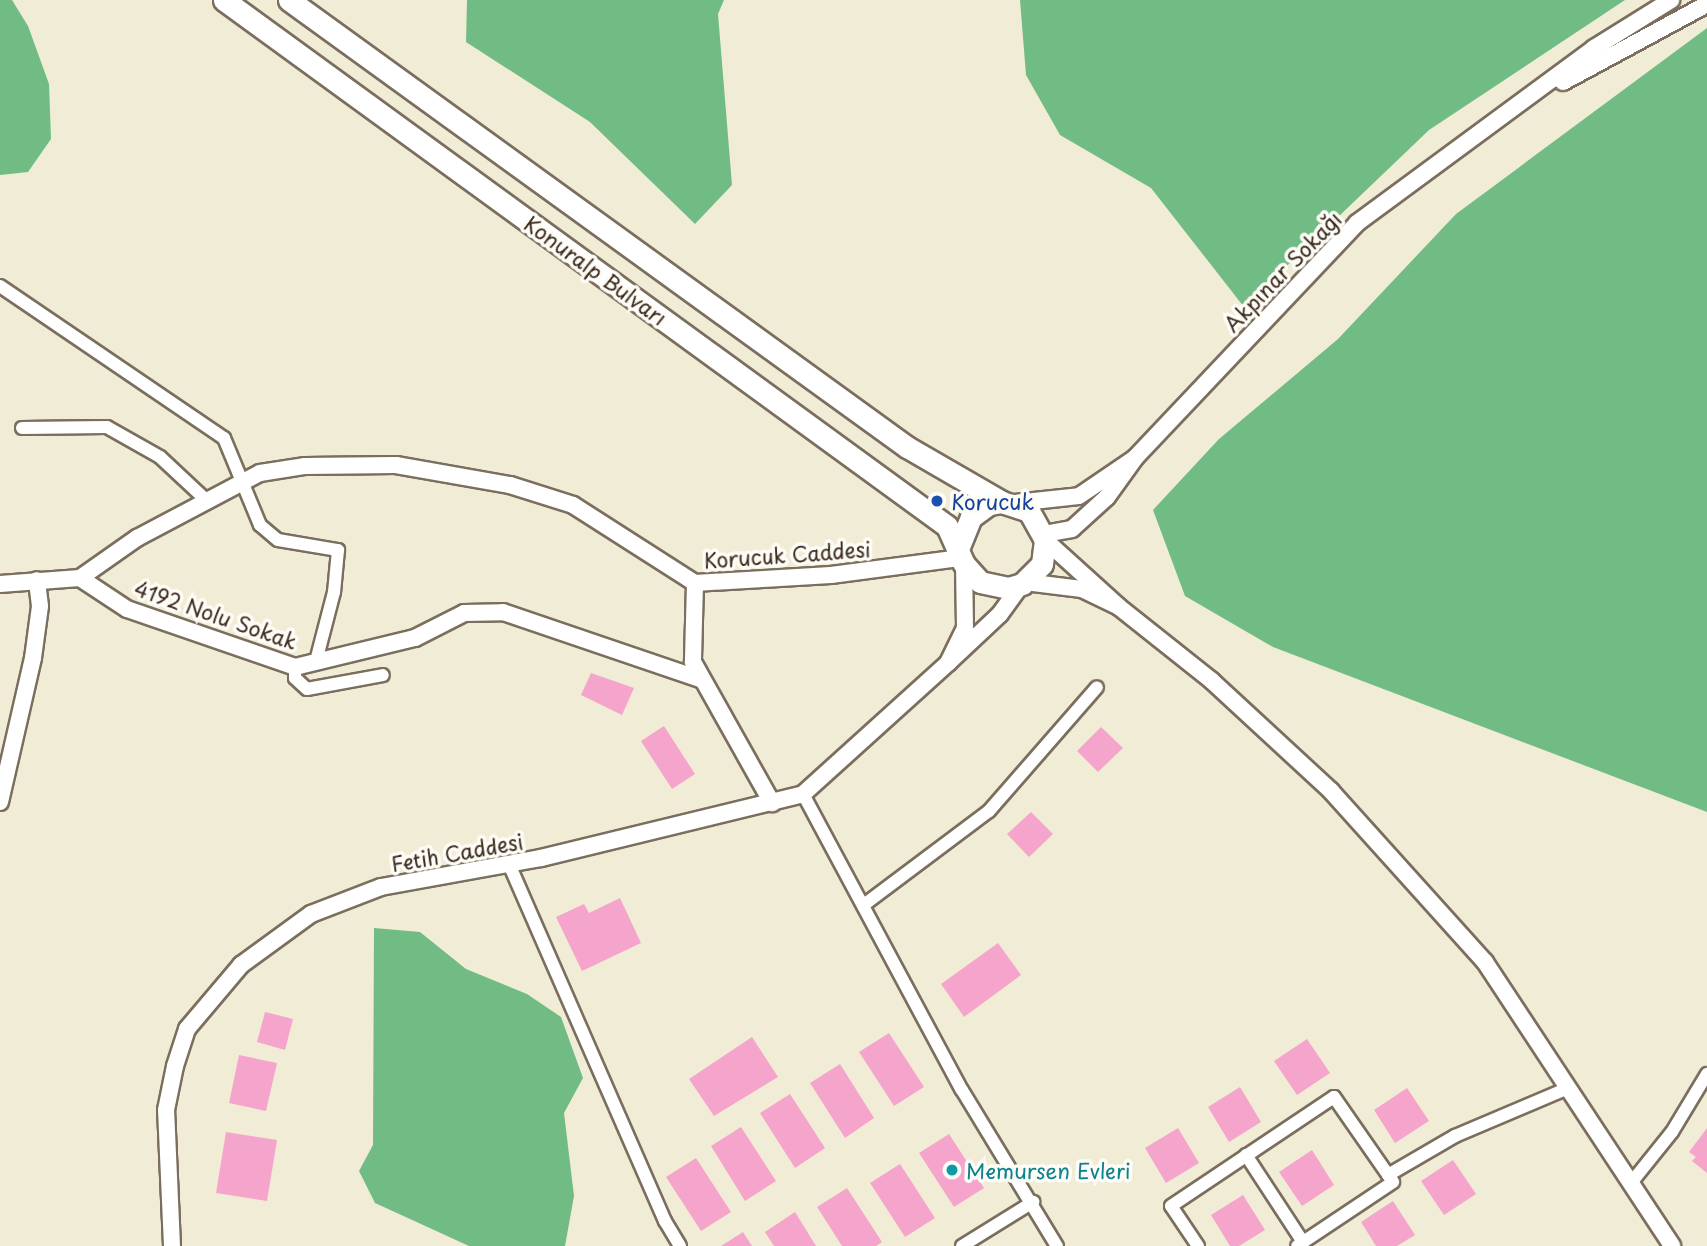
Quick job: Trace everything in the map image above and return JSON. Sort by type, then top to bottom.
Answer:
[{"type":"main road","name":"Konuralp Bulvarı","points":[[223,0],[823,432],[947,526],[962,556]]},
{"type":"main road","name":"Konuralp Bulvarı","points":[[289,0],[906,447],[1009,503]]},
{"type":"main road","points":[[1009,503],[1029,511],[1044,537],[1042,564],[1023,583],[993,588],[980,582],[962,556],[971,517],[989,504],[1009,503]]},
{"type":"street","name":"Akpınar Sokağı","points":[[1044,537],[1073,529],[1107,497],[1135,458],[1357,223],[1594,48],[1671,0]]},
{"type":"street","name":"Akpınar Sokağı","points":[[1477,134],[1605,57],[1707,4]]},
{"type":"street","points":[[0,286],[224,438],[240,484],[260,525],[278,540],[338,550],[334,592],[316,661]]},
{"type":"street","points":[[22,428],[107,427],[160,457],[207,501]]},
{"type":"street","name":"Akpınar Sokağı","points":[[1009,503],[1079,496],[1135,458]]},
{"type":"street","name":"Korucuk Caddesi","points":[[80,578],[137,538],[260,473],[305,466],[396,465],[510,485],[573,505],[695,583],[831,575],[962,556]]},
{"type":"street","points":[[1044,537],[1119,607],[1212,681],[1331,791],[1485,962],[1672,1246]]},
{"type":"street","name":"Fetih Caddesi","points":[[948,663],[965,628],[962,556]]},
{"type":"street","points":[[0,584],[80,578]]},
{"type":"street","name":"4192 Nolu Sokak","points":[[80,578],[127,608],[295,667],[415,638],[464,613],[503,612],[703,680]]},
{"type":"street","points":[[0,802],[33,658],[40,606],[37,580]]},
{"type":"street","points":[[695,583],[693,662],[772,803]]},
{"type":"street","name":"Fetih Caddesi","points":[[172,1246],[166,1110],[187,1029],[241,965],[311,914],[381,887],[509,864],[803,794],[1000,614],[1023,583]]},
{"type":"street","points":[[1023,583],[1082,589],[1119,607]]},
{"type":"street","points":[[295,667],[295,678],[307,689],[383,675]]},
{"type":"street","points":[[866,904],[989,811],[1097,687]]},
{"type":"street","points":[[803,794],[866,904],[961,1090],[1058,1246]]},
{"type":"street","points":[[509,864],[665,1221],[680,1246]]},
{"type":"street","points":[[1631,1182],[1672,1132],[1707,1074]]},
{"type":"street","points":[[1388,1175],[1455,1136],[1568,1088]]},
{"type":"street","points":[[1198,1246],[1171,1206],[1246,1155],[1334,1097],[1393,1182],[1300,1244],[1246,1155]]},
{"type":"street","points":[[962,1246],[1033,1202]]},
{"type":"green space","points":[[0,0],[12,0],[28,26],[49,84],[51,139],[28,172],[0,175]]},
{"type":"green space","points":[[467,0],[724,0],[718,14],[732,185],[695,224],[590,122],[466,42]]},
{"type":"green space","points":[[1020,0],[1625,0],[1429,130],[1244,307],[1151,188],[1060,135],[1026,75]]},
{"type":"green space","points":[[1707,28],[1707,812],[1273,647],[1185,596],[1153,510],[1219,439],[1338,339],[1456,214]]},
{"type":"green space","points":[[374,928],[420,932],[466,969],[527,994],[561,1017],[583,1078],[564,1113],[574,1196],[565,1246],[469,1246],[375,1203],[359,1171],[373,1145]]},
{"type":"building","points":[[591,673],[634,688],[622,715],[581,695]]},
{"type":"building","points":[[664,726],[695,774],[672,789],[641,741]]},
{"type":"building","points":[[1101,727],[1123,748],[1098,772],[1077,751]]},
{"type":"building","points":[[1031,812],[1053,834],[1029,857],[1007,834]]},
{"type":"building","points":[[620,898],[641,943],[582,971],[556,917],[584,904],[589,913]]},
{"type":"building","points":[[998,943],[1021,975],[964,1017],[941,984]]},
{"type":"building","points":[[265,1012],[293,1019],[285,1050],[257,1042]]},
{"type":"building","points":[[889,1033],[924,1087],[894,1106],[859,1052]]},
{"type":"building","points":[[752,1037],[778,1077],[714,1116],[689,1079]]},
{"type":"building","points":[[1307,1039],[1330,1073],[1297,1095],[1274,1061]]},
{"type":"building","points":[[239,1055],[277,1063],[266,1111],[229,1103]]},
{"type":"building","points":[[840,1064],[874,1118],[845,1138],[810,1083]]},
{"type":"building","points":[[1240,1087],[1261,1122],[1229,1142],[1208,1107]]},
{"type":"building","points":[[1407,1088],[1429,1121],[1395,1143],[1374,1110]]},
{"type":"building","points":[[790,1094],[825,1148],[795,1168],[760,1113]]},
{"type":"building","points":[[741,1127],[776,1181],[745,1201],[711,1146]]},
{"type":"building","points":[[1178,1128],[1199,1163],[1166,1183],[1145,1148]]},
{"type":"building","points":[[1707,1128],[1707,1173],[1692,1161],[1696,1157],[1689,1152]]},
{"type":"building","points":[[226,1132],[277,1140],[267,1201],[216,1193]]},
{"type":"building","name":"Memursen Evleri","points":[[949,1134],[984,1188],[954,1207],[919,1153]]},
{"type":"building","points":[[1312,1150],[1334,1185],[1302,1206],[1279,1172]]},
{"type":"building","points":[[696,1158],[731,1212],[701,1231],[666,1177]]},
{"type":"building","points":[[1453,1160],[1476,1194],[1444,1215],[1421,1181]]},
{"type":"building","points":[[900,1164],[935,1218],[905,1237],[870,1183]]},
{"type":"building","points":[[847,1188],[882,1242],[876,1246],[842,1246],[817,1207]]},
{"type":"building","points":[[1243,1195],[1265,1230],[1239,1246],[1230,1246],[1211,1215]]},
{"type":"building","points":[[1393,1201],[1415,1235],[1397,1246],[1376,1246],[1361,1222]]},
{"type":"building","points":[[795,1212],[816,1246],[774,1246],[765,1232]]},
{"type":"building","points":[[743,1232],[752,1246],[721,1246]]},
{"type":"place","name":"Korucuk","points":[[937,501]]},
{"type":"place","name":"Memursen Evleri","points":[[952,1170]]}]
